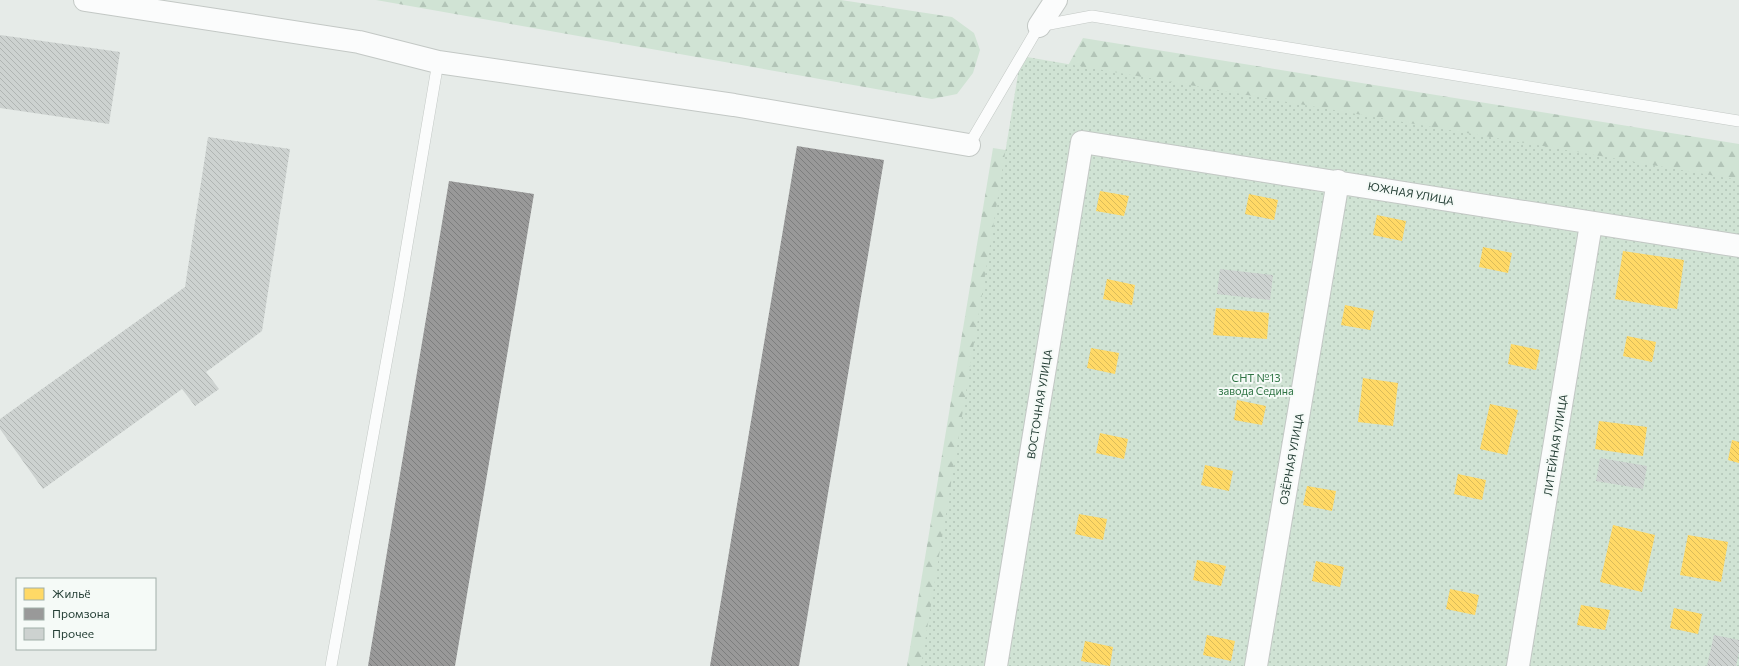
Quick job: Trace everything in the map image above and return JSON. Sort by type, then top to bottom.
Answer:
[{"type":"street","points":[[85,0],[359,42],[438,62],[734,105],[969,145]]},
{"type":"street","points":[[1039,26],[1056,0]]},
{"type":"street","name":"ЮЖНАЯ УЛИЦА","points":[[1082,142],[1338,181],[1592,224],[1739,246]]},
{"type":"street","name":"ВОСТОЧНАЯ УЛИЦА","points":[[996,666],[1082,142]]},
{"type":"street","name":"ОЗЁРНАЯ УЛИЦА","points":[[1256,666],[1338,181]]},
{"type":"street","name":"ЛИТЕЙНАЯ УЛИЦА","points":[[1518,666],[1592,224]]},
{"type":"lane","points":[[969,145],[1039,26],[1092,16],[1739,121]]},
{"type":"lane","points":[[331,666],[399,290],[438,62]]},
{"type":"green space","points":[[376,0],[841,0],[952,17],[974,33],[980,50],[973,73],[957,94],[932,99]]},
{"type":"green space","points":[[1083,38],[1739,144],[1739,226],[1041,115]]},
{"type":"green space","name":"СНТ №13 завода Седина","points":[[1021,56],[1739,180],[1739,666],[921,666]]},
{"type":"green space","points":[[993,148],[1063,159],[977,666],[907,666]]},
{"type":"building: Жильё","points":[[1100,191],[1129,196],[1124,216],[1096,211]]},
{"type":"building: Жильё","points":[[1249,194],[1278,200],[1274,220],[1245,214]]},
{"type":"building: Жильё","points":[[1377,215],[1406,221],[1402,241],[1373,235]]},
{"type":"building: Жильё","points":[[1483,247],[1512,253],[1508,273],[1479,267]]},
{"type":"building: Жильё","points":[[1623,251],[1684,260],[1677,309],[1615,299]]},
{"type":"building: Жильё","points":[[1107,279],[1135,285],[1132,305],[1103,299]]},
{"type":"building: Жильё","points":[[1345,305],[1374,311],[1370,330],[1341,325]]},
{"type":"building: Жильё","points":[[1216,308],[1269,313],[1267,339],[1213,335]]},
{"type":"building: Жильё","points":[[1627,336],[1656,342],[1652,362],[1623,356]]},
{"type":"building: Жильё","points":[[1511,344],[1540,350],[1536,370],[1508,364]]},
{"type":"building: Жильё","points":[[1091,348],[1119,353],[1115,374],[1087,368]]},
{"type":"building: Жильё","points":[[1363,378],[1398,383],[1393,426],[1358,422]]},
{"type":"building: Жильё","points":[[1237,400],[1266,406],[1262,425],[1234,420]]},
{"type":"building: Жильё","points":[[1490,404],[1518,410],[1507,455],[1480,449]]},
{"type":"building: Жильё","points":[[1599,421],[1647,427],[1643,456],[1595,449]]},
{"type":"building: Жильё","points":[[1100,433],[1128,439],[1124,459],[1096,453]]},
{"type":"building: Жильё","points":[[1732,440],[1739,442],[1739,463],[1728,460]]},
{"type":"building: Жильё","points":[[1205,465],[1233,471],[1229,491],[1201,485]]},
{"type":"building: Жильё","points":[[1458,474],[1486,480],[1482,500],[1454,494]]},
{"type":"building: Жильё","points":[[1307,486],[1336,491],[1332,511],[1303,505]]},
{"type":"building: Жильё","points":[[1079,514],[1107,519],[1103,540],[1075,534]]},
{"type":"building: Жильё","points":[[1613,525],[1655,535],[1642,592],[1600,582]]},
{"type":"building: Жильё","points":[[1688,535],[1728,542],[1721,582],[1680,575]]},
{"type":"building: Жильё","points":[[1197,560],[1226,566],[1221,586],[1193,580]]},
{"type":"building: Жильё","points":[[1316,561],[1344,567],[1340,587],[1312,581]]},
{"type":"building: Жильё","points":[[1450,589],[1479,595],[1475,615],[1446,609]]},
{"type":"building: Жильё","points":[[1581,605],[1610,610],[1605,630],[1577,625]]},
{"type":"building: Жильё","points":[[1674,608],[1702,614],[1698,634],[1670,628]]},
{"type":"building: Жильё","points":[[1207,635],[1235,641],[1231,661],[1203,655]]},
{"type":"building: Жильё","points":[[1085,641],[1113,647],[1110,666],[1081,661]]},
{"type":"building: Промзона","points":[[797,146],[884,160],[799,666],[710,666]]},
{"type":"building: Промзона","points":[[449,181],[534,194],[455,666],[368,666]]},
{"type":"building: Прочее","points":[[0,35],[120,52],[109,124],[0,108]]},
{"type":"building: Прочее","points":[[208,137],[290,149],[262,331],[206,372],[219,389],[195,406],[182,389],[43,489],[0,429],[0,419],[185,287]]},
{"type":"building: Прочее","points":[[1220,269],[1273,275],[1270,300],[1217,294]]},
{"type":"building: Прочее","points":[[1600,458],[1647,466],[1643,489],[1596,481]]},
{"type":"building: Прочее","points":[[1714,635],[1739,640],[1739,653],[1736,666],[1707,666]]}]
